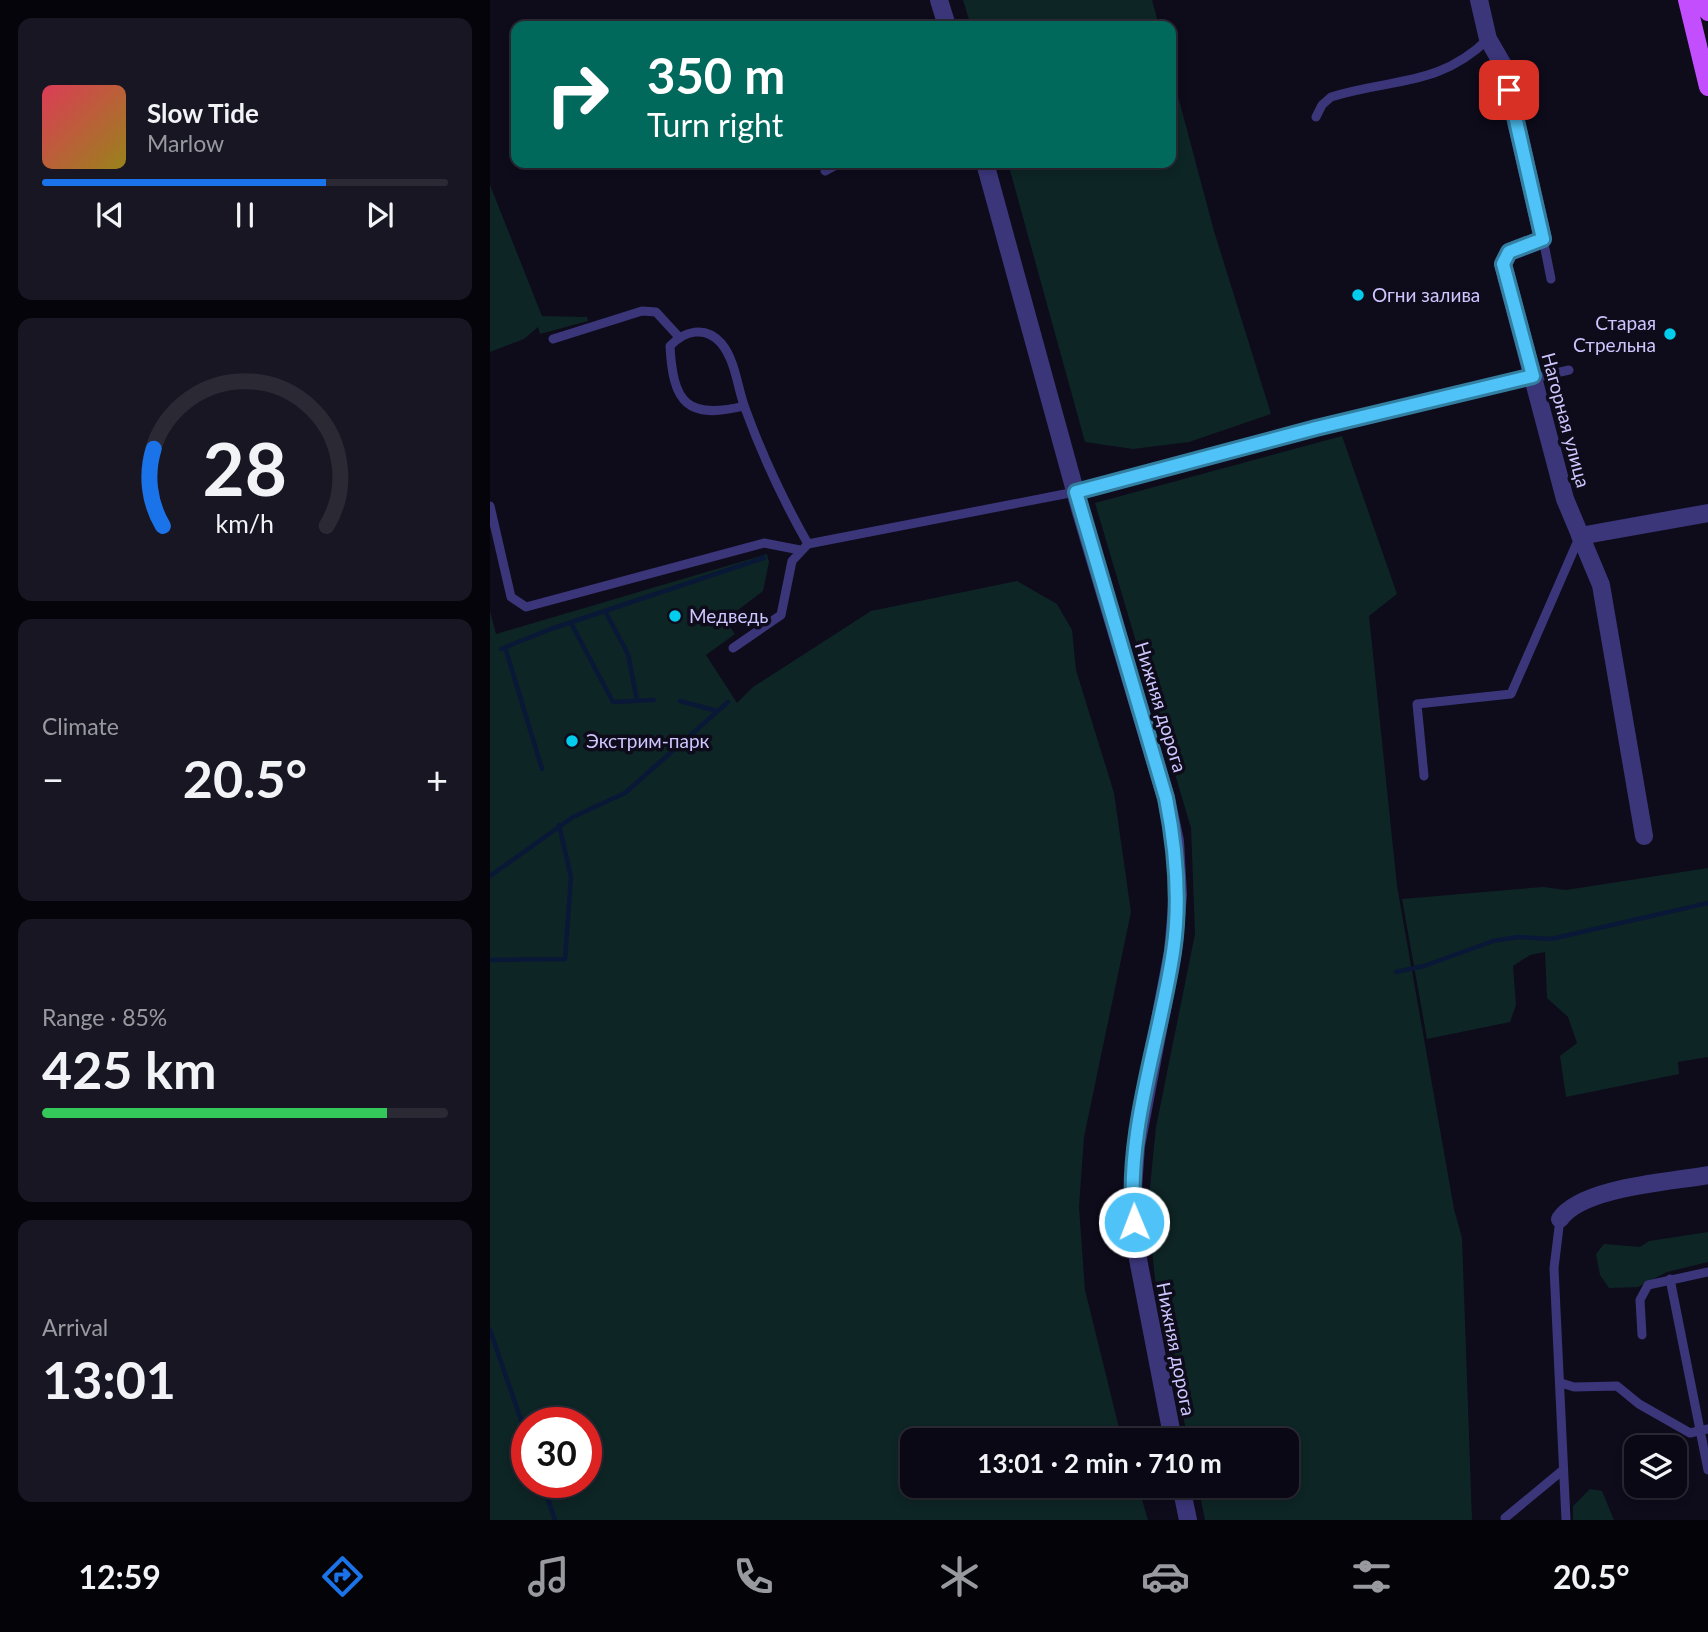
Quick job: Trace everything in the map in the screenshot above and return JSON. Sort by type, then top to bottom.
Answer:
[{"type":"main road","points":[[1687,0],[1708,88]]},
{"type":"main road","points":[[1705,0],[1708,12]]},
{"type":"street","points":[[939,0],[945,21]]},
{"type":"street","points":[[1479,0],[1488,39],[1503,65],[1543,239]]},
{"type":"street","name":"Нижняя дорога","points":[[986,168],[1076,492],[1166,798],[1175,841],[1178,895],[1173,951],[1136,1146],[1132,1203],[1138,1259],[1170,1428]]},
{"type":"street","name":"Нагорная улица","points":[[1543,239],[1509,252],[1503,264],[1566,499],[1601,585],[1644,836]]},
{"type":"street","points":[[1580,536],[1708,513]]},
{"type":"street","points":[[1560,1219],[1570,1207],[1591,1196],[1708,1175]]},
{"type":"street","points":[[1183,1498],[1188,1520]]},
{"type":"lane","points":[[1317,117],[1322,104],[1331,97],[1436,74],[1456,66],[1488,39]]},
{"type":"lane","points":[[825,171],[831,168]]},
{"type":"lane","points":[[1543,239],[1551,279]]},
{"type":"lane","points":[[553,339],[642,311],[656,312],[679,337]]},
{"type":"lane","points":[[744,406],[716,413],[691,408],[681,398],[671,366],[670,346],[679,337],[697,331],[709,334],[721,343],[732,364],[744,406],[782,499],[808,544]]},
{"type":"lane","points":[[733,648],[781,615],[792,561],[808,544],[1076,492],[1316,428],[1533,376],[1569,370]]},
{"type":"lane","points":[[490,506],[511,597],[526,607],[764,543],[800,550]]},
{"type":"lane","points":[[1424,776],[1417,704],[1511,694],[1580,536]]},
{"type":"lane","points":[[1560,1219],[1554,1268],[1566,1520]]},
{"type":"lane","points":[[1642,1335],[1640,1300],[1644,1291],[1654,1282],[1708,1272]]},
{"type":"lane","points":[[1670,1279],[1704,1430],[1708,1470]]},
{"type":"lane","points":[[1560,1383],[1574,1387],[1617,1386],[1639,1404],[1690,1433],[1704,1430]]},
{"type":"lane","points":[[1505,1518],[1563,1470]]},
{"type":"green space","points":[[963,0],[1152,0],[1158,21],[969,21]]},
{"type":"green space","points":[[1176,89],[1214,231],[1271,414],[1189,442],[1133,449],[1085,442],[1009,168],[1176,168]]},
{"type":"green space","points":[[490,185],[542,316],[587,317],[588,321],[540,334],[538,327],[524,339],[490,352]]},
{"type":"green space","points":[[1342,436],[1397,594],[1369,616],[1397,886],[1454,1209],[1462,1238],[1472,1520],[1205,1520],[1200,1498],[1299,1498],[1299,1428],[1186,1428],[1155,1279],[1148,1207],[1156,1127],[1195,934],[1191,828],[1095,503]]},
{"type":"green space","points":[[767,554],[769,562],[763,591],[725,620],[735,634],[706,655],[737,703],[753,687],[871,611],[1017,581],[1057,604],[1072,630],[1076,670],[1114,793],[1131,912],[1084,1137],[1079,1207],[1085,1290],[1119,1428],[900,1428],[900,1498],[1142,1498],[1148,1520],[490,1520],[490,611],[496,634]]},
{"type":"green space","points":[[1708,868],[1708,1057],[1678,1062],[1679,1074],[1566,1097],[1560,1056],[1577,1043],[1568,1017],[1547,998],[1545,952],[1530,955],[1513,966],[1516,1005],[1510,1022],[1427,1039],[1402,899],[1543,887],[1566,890]]},
{"type":"green space","points":[[1708,1232],[1708,1262],[1667,1272],[1638,1287],[1609,1288],[1600,1275],[1596,1254],[1604,1244],[1640,1247],[1649,1241]]},
{"type":"green space","points":[[1590,1489],[1602,1491],[1614,1520],[1573,1520],[1573,1506]]},
{"type":"waterway","points":[[501,649],[548,630],[764,558]]},
{"type":"waterway","points":[[606,613],[628,654],[637,700]]},
{"type":"waterway","points":[[571,623],[613,702],[654,700]]},
{"type":"waterway","points":[[505,647],[542,769]]},
{"type":"waterway","points":[[680,701],[717,711]]},
{"type":"waterway","points":[[490,876],[573,817],[625,793],[728,702]]},
{"type":"waterway","points":[[490,960],[565,959],[571,877],[559,825]]},
{"type":"waterway","points":[[1396,972],[1424,966],[1493,941],[1518,937],[1551,939],[1708,903]]},
{"type":"waterway","points":[[490,1330],[517,1407]]},
{"type":"waterway","points":[[547,1498],[555,1520]]},
{"type":"place","name":"Огни залива","points":[[1358,295]]},
{"type":"place","name":"Старая Стрельна","points":[[1670,334]]},
{"type":"place","name":"Медведь","points":[[675,616]]},
{"type":"place","name":"Экстрим-парк","points":[[572,741]]},
{"type":"route","points":[[1134,1222],[1132,1203],[1136,1146],[1173,951],[1178,895],[1175,841],[1166,798],[1076,492],[1316,428],[1533,376],[1503,264],[1504,257],[1509,252],[1543,239],[1509,90]]}]
